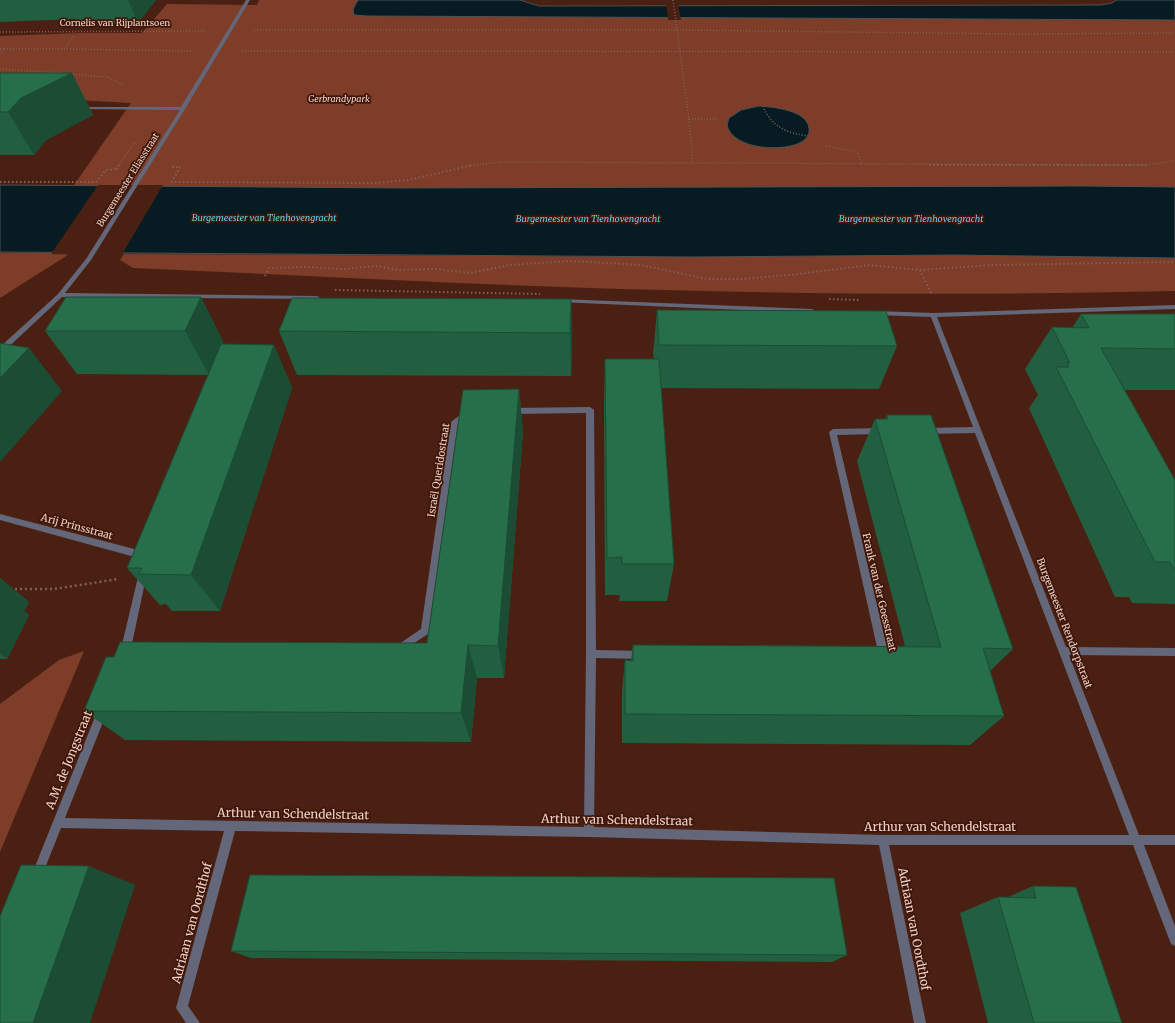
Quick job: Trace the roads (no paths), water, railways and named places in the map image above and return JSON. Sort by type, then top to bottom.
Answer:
[{"type":"street","name":"Burgemeester Eliasstraat","points":[[1,349],[60,295],[88,260],[183,108],[248,0]]},
{"type":"street","points":[[71,108],[183,108]]},
{"type":"street","points":[[60,295],[321,298]]},
{"type":"street","points":[[550,301],[818,311]]},
{"type":"street","points":[[872,313],[933,315],[1175,307]]},
{"type":"street","name":"Burgemeester Rendorpstraat","points":[[933,315],[1175,940]]},
{"type":"street","points":[[500,411],[590,410],[591,654],[589,832]]},
{"type":"street","name":"Israël Queridostraat","points":[[392,654],[424,631],[455,422],[470,411],[477,411]]},
{"type":"street","points":[[917,431],[978,430]]},
{"type":"street","name":"Frank van der Goesstraat","points":[[877,659],[885,660],[833,432],[886,431]]},
{"type":"street","name":"Arij Prinsstraat","points":[[0,517],[148,557],[142,576],[130,650],[121,664]]},
{"type":"street","points":[[1064,651],[1175,652]]},
{"type":"street","points":[[591,654],[655,655]]},
{"type":"street","name":"A.M. de Jongstraat","points":[[35,881],[106,700]]},
{"type":"street","name":"Arthur van Schendelstraat","points":[[58,823],[589,832],[883,840],[1175,840]]},
{"type":"street","name":"Adriaan van Oordthof","points":[[194,1023],[182,1008],[231,826]]},
{"type":"street","name":"Adriaan van Oordthof","points":[[883,840],[920,1023]]},
{"type":"water","points":[[358,0],[520,0],[539,6],[1101,5],[1112,3],[1117,0],[1175,0],[1175,20],[367,16],[354,15],[353,9]]},
{"type":"water","points":[[759,106],[772,107],[796,113],[807,122],[809,132],[807,137],[795,145],[773,148],[760,147],[739,140],[731,133],[727,125],[729,118],[741,110]]},
{"type":"water","name":"Burgemeester van Tienhovengracht","points":[[0,185],[400,188],[1175,187],[1175,258],[953,255],[692,257],[0,252]]},
{"type":"park label","name":"Gerbrandypark","points":[[339,99]]}]
